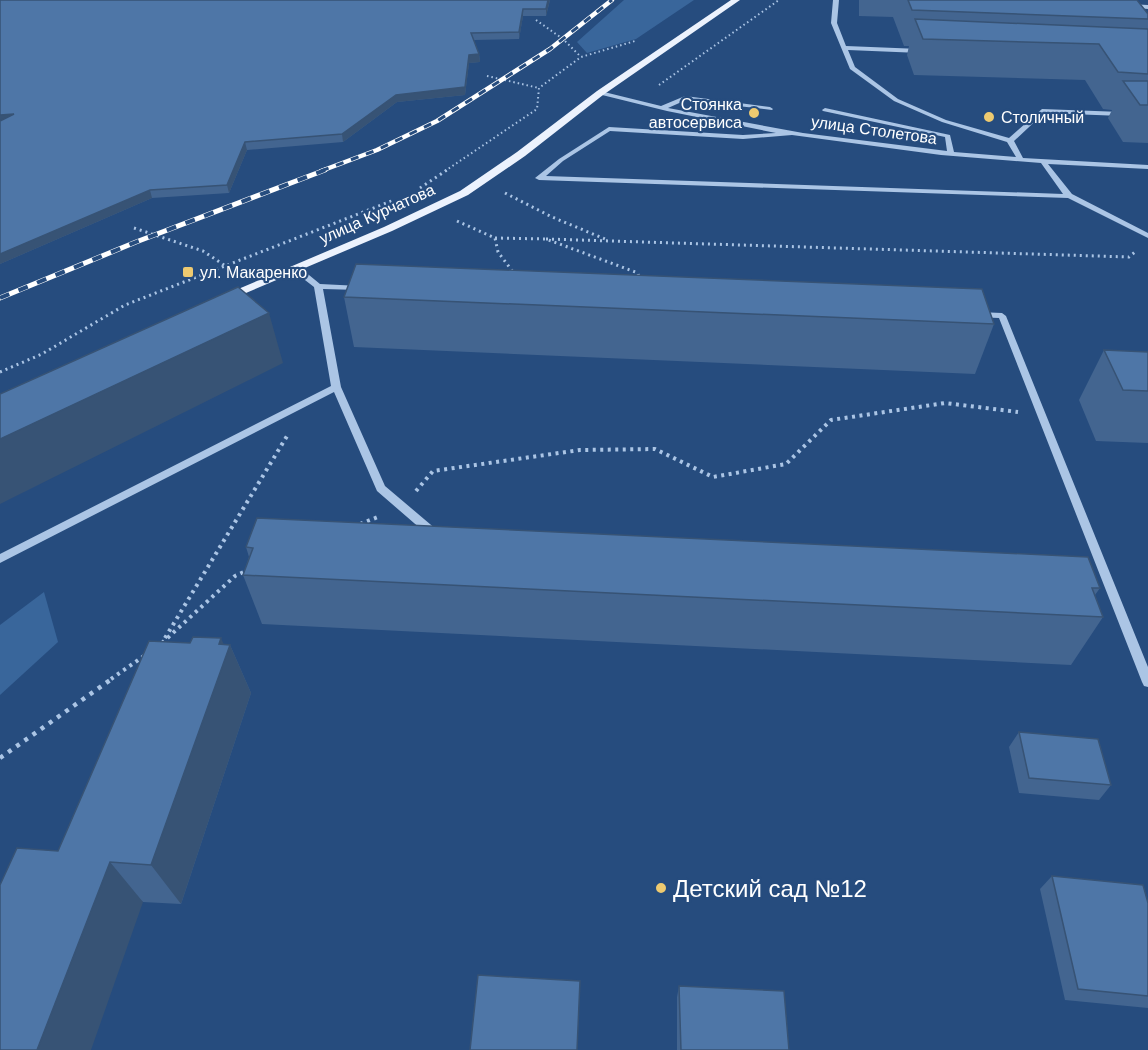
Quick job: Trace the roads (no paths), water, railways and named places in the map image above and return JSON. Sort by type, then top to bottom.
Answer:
[{"type":"main road","name":"улица Курчатова","points":[[216,302],[464,194],[521,154],[600,93],[736,0]]},
{"type":"street","points":[[836,0],[834,23],[852,68],[896,100],[944,121],[1010,141],[1021,160]]},
{"type":"street","points":[[1125,6],[1148,7]]},
{"type":"street","points":[[843,48],[925,52]]},
{"type":"street","name":"улица Столетова","points":[[600,93],[661,108],[797,133],[951,154],[1044,163],[1148,167]]},
{"type":"street","points":[[661,108],[685,98],[770,109]]},
{"type":"street","points":[[825,110],[948,136],[951,154]]},
{"type":"street","points":[[1010,141],[1042,111],[1148,115]]},
{"type":"street","points":[[797,133],[743,137],[609,129],[561,160],[539,178],[1069,196],[1148,236]]},
{"type":"street","points":[[1044,163],[1069,196]]},
{"type":"street","points":[[295,268],[318,286],[367,288]]},
{"type":"street","points":[[318,286],[336,387],[381,488],[441,540]]},
{"type":"street","points":[[967,315],[1002,316],[1042,415],[1097,565],[1148,682]]},
{"type":"street","points":[[0,560],[336,387]]},
{"type":"railway","points":[[321,171],[377,150],[437,121],[550,49],[612,0]]},
{"type":"railway","points":[[0,298],[136,242],[325,170]]},
{"type":"place","name":"Стоянка автосервиса","points":[[754,113]]},
{"type":"place","name":"Столичный","points":[[989,117]]},
{"type":"place","name":"ул. Макаренко","points":[[188,272]]},
{"type":"place","name":"Детский сад №12","points":[[661,888]]}]
